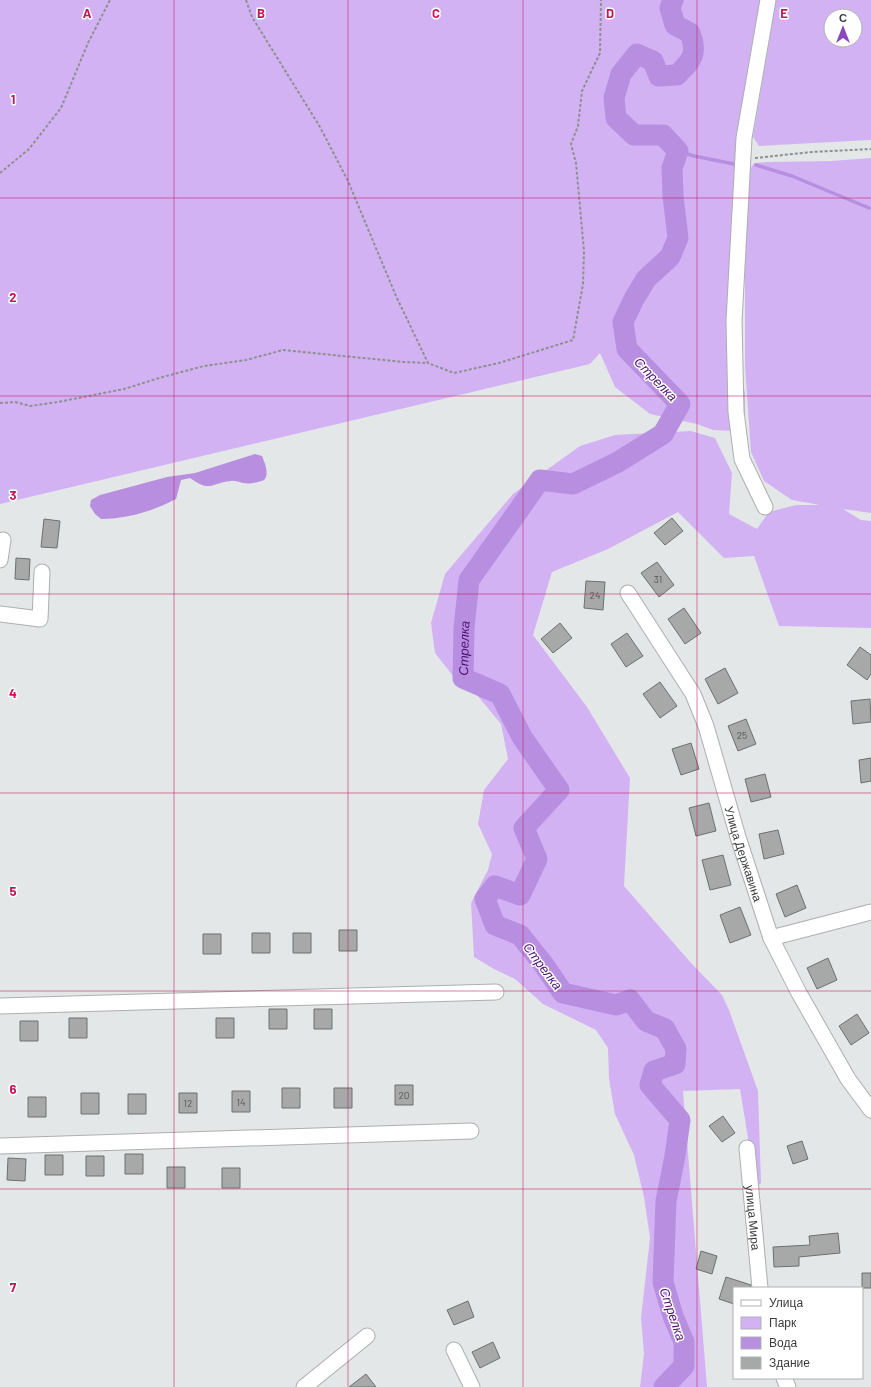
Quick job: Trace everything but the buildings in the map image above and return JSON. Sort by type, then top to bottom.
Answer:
[{"type":"street","points":[[765,507],[742,458],[736,412],[734,321],[744,160],[744,138],[768,0]]},
{"type":"street","points":[[0,560],[3,540]]},
{"type":"street","points":[[0,614],[40,618],[42,572]]},
{"type":"street","name":"Улица Державина","points":[[628,593],[693,694],[706,726],[738,837],[771,938],[799,993],[848,1079],[871,1110]]},
{"type":"street","points":[[771,938],[871,912]]},
{"type":"street","points":[[0,1006],[496,992]]},
{"type":"street","points":[[0,1146],[471,1131]]},
{"type":"street","name":"улица Мира","points":[[747,1148],[760,1287]]},
{"type":"street","points":[[304,1387],[366,1336]]},
{"type":"street","points":[[454,1350],[472,1387]]},
{"type":"path","points":[[0,172],[29,149],[61,108],[88,43],[110,0]]},
{"type":"path","points":[[246,0],[252,17],[320,126],[348,181],[396,296],[428,363]]},
{"type":"path","points":[[0,403],[15,402],[30,406],[58,402],[124,389],[204,366],[246,360],[283,350],[428,363],[454,373],[499,363],[573,340],[583,284],[584,251],[576,163],[571,144],[578,126],[582,91],[600,52],[601,0]]},
{"type":"path","points":[[744,160],[812,152],[871,150]]},
{"type":"green space","points":[[0,0],[763,0],[749,88],[740,377],[745,392],[745,421],[733,431],[713,430],[697,424],[650,414],[615,387],[600,353],[590,364],[0,504]]},
{"type":"green space","points":[[776,0],[871,0],[871,140],[759,146],[753,137]]},
{"type":"green space","points":[[871,158],[871,513],[843,509],[861,520],[871,521],[871,628],[779,626],[754,556],[724,558],[678,512],[608,549],[552,572],[533,635],[587,707],[630,778],[624,886],[691,963],[722,995],[729,1010],[758,1091],[761,1183],[756,1187],[740,1089],[683,1091],[707,1387],[640,1387],[644,1354],[641,1318],[650,1238],[644,1197],[634,1155],[615,1114],[609,1079],[608,1048],[596,1030],[543,1004],[515,979],[474,957],[471,903],[488,870],[492,854],[478,824],[484,790],[508,759],[501,724],[477,695],[461,686],[435,653],[431,623],[445,574],[513,494],[580,446],[615,435],[691,431],[715,438],[732,473],[729,514],[757,529],[769,512],[796,505],[820,505],[792,500],[764,481],[751,452],[745,366],[745,245],[749,171],[754,163],[831,161]]},
{"type":"water","points":[[255,454],[262,456],[265,464],[267,471],[266,477],[263,481],[243,483],[232,481],[207,486],[197,483],[190,478],[181,480],[176,499],[149,511],[120,518],[101,519],[95,514],[90,506],[91,500],[100,495],[167,477],[195,473]]},
{"type":"waterway","name":"Стрелка","points":[[664,1387],[684,1366],[684,1342],[673,1316],[663,1282],[666,1201],[675,1156],[680,1120],[650,1085],[654,1071],[675,1064],[676,1049],[665,1029],[646,1021],[630,1000],[616,1005],[563,993],[544,965],[520,935],[495,925],[485,899],[495,886],[520,895],[537,859],[524,828],[559,790],[522,737],[500,694],[463,678],[464,628],[469,580],[540,480],[573,484],[618,462],[663,434],[680,404],[627,349],[623,322],[646,279],[670,257],[678,238],[673,196],[672,168],[678,151],[663,135],[634,135],[616,118],[614,98],[621,74],[637,54],[653,61],[659,76],[677,75],[690,61],[693,52],[692,40],[690,33],[675,25],[670,8],[673,0]]},
{"type":"waterway","points":[[678,151],[694,156],[734,164]]},
{"type":"waterway","points":[[756,165],[792,176],[869,208]]}]
